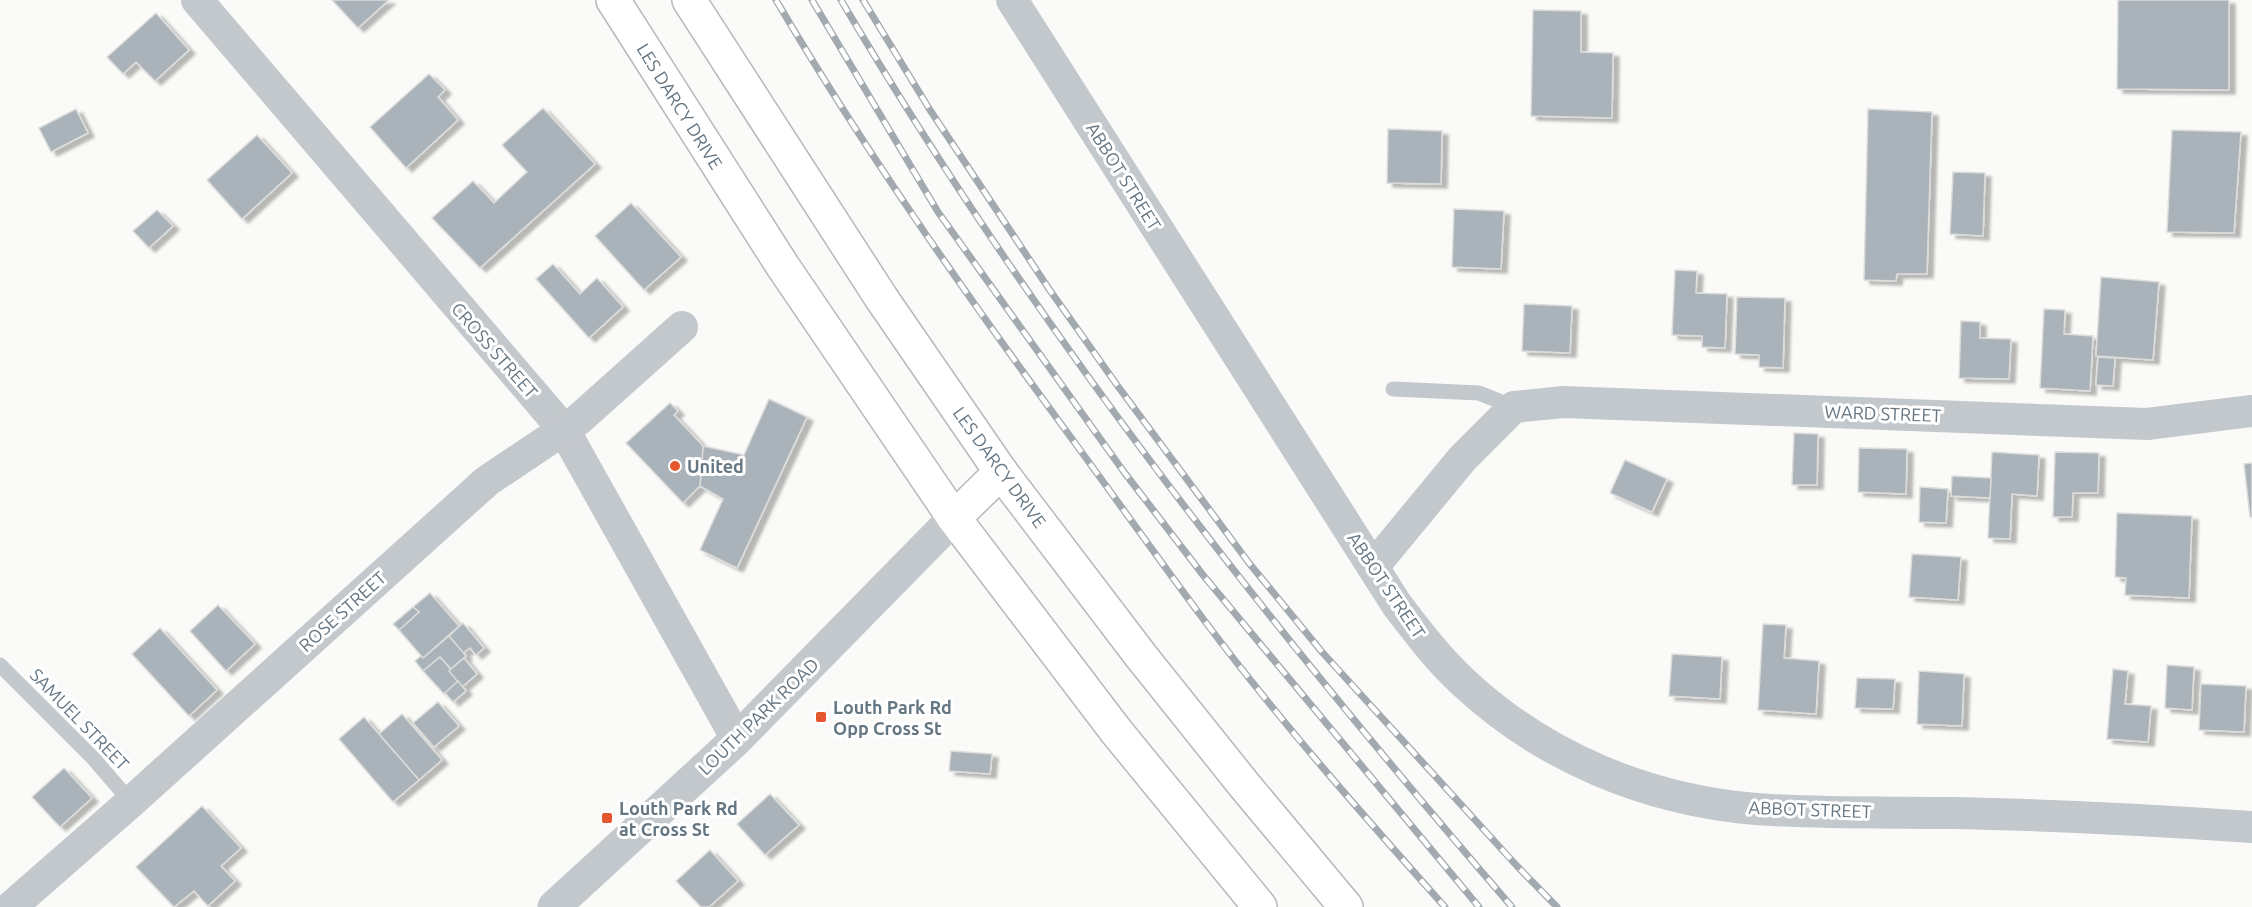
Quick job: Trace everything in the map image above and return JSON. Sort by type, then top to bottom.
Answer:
[{"type":"highway","name":"LES DARCY DRIVE","points":[[613,0],[782,265],[954,518],[1116,730],[1260,907]]},
{"type":"highway","name":"LES DARCY DRIVE","points":[[689,0],[882,299],[1001,472],[1149,665],[1245,786],[1346,907]]},
{"type":"highway","points":[[954,518],[1001,472]]},
{"type":"street","name":"CROSS STREET","points":[[197,0],[564,430],[737,739]]},
{"type":"street","name":"ABBOT STREET","points":[[1012,0],[1397,604],[1428,645],[1462,681],[1500,714],[1547,746],[1596,770],[1649,790],[1699,801],[1754,809],[2064,815],[2252,827]]},
{"type":"street","name":"ROSE STREET","points":[[11,907],[487,481],[578,420],[682,327]]},
{"type":"street","name":"WARD STREET","points":[[1514,407],[1564,402],[2147,423],[2252,411]]},
{"type":"street","points":[[1372,567],[1462,459],[1514,407]]},
{"type":"street","name":"LOUTH PARK ROAD","points":[[554,907],[737,739],[954,518]]},
{"type":"lane","name":"WARD STREET","points":[[1393,390],[1479,393],[1514,407]]},
{"type":"lane","name":"SAMUEL STREET","points":[[0,666],[93,758],[131,801]]},
{"type":"building","points":[[332,0],[389,0],[358,28]]},
{"type":"building","points":[[2118,0],[2229,0],[2229,90],[2117,89]]},
{"type":"building","points":[[1533,10],[1581,11],[1581,52],[1613,53],[1612,118],[1531,116]]},
{"type":"building","points":[[156,13],[189,50],[155,81],[136,62],[123,74],[107,57]]},
{"type":"building","points":[[429,74],[445,90],[438,97],[458,120],[406,168],[370,127]]},
{"type":"building","points":[[543,108],[595,164],[480,268],[432,218],[473,181],[494,203],[527,172],[502,145]]},
{"type":"building","points":[[76,109],[88,133],[51,152],[39,128]]},
{"type":"building","points":[[1868,109],[1932,112],[1927,274],[1897,274],[1896,281],[1864,280]]},
{"type":"building","points":[[1388,129],[1442,131],[1441,184],[1387,183]]},
{"type":"building","points":[[2172,130],[2241,132],[2234,233],[2167,232]]},
{"type":"building","points":[[257,135],[292,173],[242,219],[207,180]]},
{"type":"building","points":[[1953,172],[1985,173],[1983,236],[1950,234]]},
{"type":"building","points":[[631,203],[681,257],[644,290],[595,236]]},
{"type":"building","points":[[1454,209],[1504,211],[1501,269],[1452,267]]},
{"type":"building","points":[[157,210],[173,226],[149,248],[133,231]]},
{"type":"building","points":[[553,264],[580,294],[597,278],[623,307],[589,338],[536,279]]},
{"type":"building","points":[[1675,270],[1697,271],[1696,293],[1727,294],[1725,348],[1702,347],[1702,336],[1672,335]]},
{"type":"building","points":[[2101,277],[2159,282],[2153,360],[2096,356]]},
{"type":"building","points":[[1737,297],[1785,298],[1783,368],[1759,367],[1759,355],[1735,354]]},
{"type":"building","points":[[1524,304],[1572,306],[1570,353],[1522,351]]},
{"type":"building","points":[[2044,309],[2065,310],[2064,334],[2093,336],[2090,391],[2040,388]]},
{"type":"building","points":[[1961,321],[1980,322],[1980,338],[2011,339],[2009,379],[1959,378]]},
{"type":"building","points":[[2098,357],[2115,358],[2113,386],[2096,385]]},
{"type":"building","points":[[769,399],[807,417],[737,568],[700,550],[723,499],[700,486],[703,446],[744,455]]},
{"type":"building","name":"United","points":[[670,403],[678,411],[674,415],[703,446],[700,486],[683,503],[626,443]]},
{"type":"building","points":[[1794,433],[1818,434],[1817,485],[1792,485]]},
{"type":"building","points":[[1859,448],[1907,449],[1906,494],[1858,492]]},
{"type":"building","points":[[1992,452],[2039,455],[2037,496],[2012,494],[2010,539],[1988,538]]},
{"type":"building","points":[[2055,452],[2099,453],[2098,493],[2073,493],[2072,517],[2053,517]]},
{"type":"building","points":[[1625,460],[1667,479],[1652,512],[1610,493]]},
{"type":"building","points":[[2252,463],[2252,517],[2250,517],[2244,464]]},
{"type":"building","points":[[1952,476],[1991,478],[1990,498],[1951,496]]},
{"type":"building","points":[[1920,487],[1948,489],[1946,523],[1919,522]]},
{"type":"building","points":[[2117,513],[2192,516],[2189,598],[2125,595],[2126,578],[2115,577]]},
{"type":"building","points":[[1912,554],[1961,557],[1958,600],[1909,597]]},
{"type":"building","points":[[430,593],[459,626],[423,658],[399,630],[419,612],[413,607]]},
{"type":"building","points":[[218,605],[255,644],[226,671],[190,631]]},
{"type":"building","points":[[413,607],[419,612],[399,630],[393,624]]},
{"type":"building","points":[[463,623],[484,648],[476,655],[470,648],[463,653],[449,636]]},
{"type":"building","points":[[1763,624],[1786,625],[1784,658],[1819,661],[1816,714],[1758,710]]},
{"type":"building","points":[[160,628],[217,690],[189,716],[132,654]]},
{"type":"building","points":[[449,636],[466,656],[451,669],[440,657],[423,671],[415,661],[421,656],[423,658]]},
{"type":"building","points":[[1672,654],[1722,657],[1720,699],[1669,696]]},
{"type":"building","points":[[440,657],[460,680],[444,694],[423,671]]},
{"type":"building","points":[[464,658],[477,674],[462,687],[449,671]]},
{"type":"building","points":[[2167,665],[2194,667],[2192,710],[2165,708]]},
{"type":"building","points":[[2113,669],[2128,671],[2125,704],[2151,706],[2148,742],[2107,739]]},
{"type":"building","points":[[1919,671],[1964,674],[1962,726],[1917,724]]},
{"type":"building","points":[[1857,678],[1895,679],[1893,709],[1855,708]]},
{"type":"building","points":[[458,681],[466,691],[453,702],[445,693]]},
{"type":"building","points":[[2201,684],[2246,686],[2244,732],[2199,730]]},
{"type":"building","points":[[438,702],[459,726],[434,747],[413,723]]},
{"type":"building","points":[[402,714],[442,760],[419,780],[379,734]]},
{"type":"building","points":[[364,717],[419,780],[393,802],[339,739]]},
{"type":"building","points":[[951,751],[992,754],[990,774],[949,771]]},
{"type":"building","points":[[64,768],[92,798],[60,827],[32,797]]},
{"type":"building","points":[[770,794],[799,825],[765,855],[737,824]]},
{"type":"building","points":[[202,806],[241,848],[221,866],[235,881],[208,906],[194,891],[174,907],[136,867]]},
{"type":"building","points":[[710,850],[738,881],[709,907],[701,907],[676,881]]},
{"type":"railway","points":[[776,0],[843,110],[914,217],[1186,596],[1291,730],[1445,907]]},
{"type":"railway","points":[[812,0],[938,212],[1124,472],[1203,575],[1479,907]]},
{"type":"railway","points":[[841,0],[915,121],[992,239],[1072,355],[1156,468],[1330,691],[1512,907]]},
{"type":"railway","points":[[863,0],[930,110],[1049,289],[1249,563],[1322,652],[1557,907]]},
{"type":"place","name":"United","points":[[675,466]]},
{"type":"place","name":"Louth Park Rd Opp Cross St","points":[[821,717]]},
{"type":"place","name":"Louth Park Rd at Cross St","points":[[607,818]]}]
